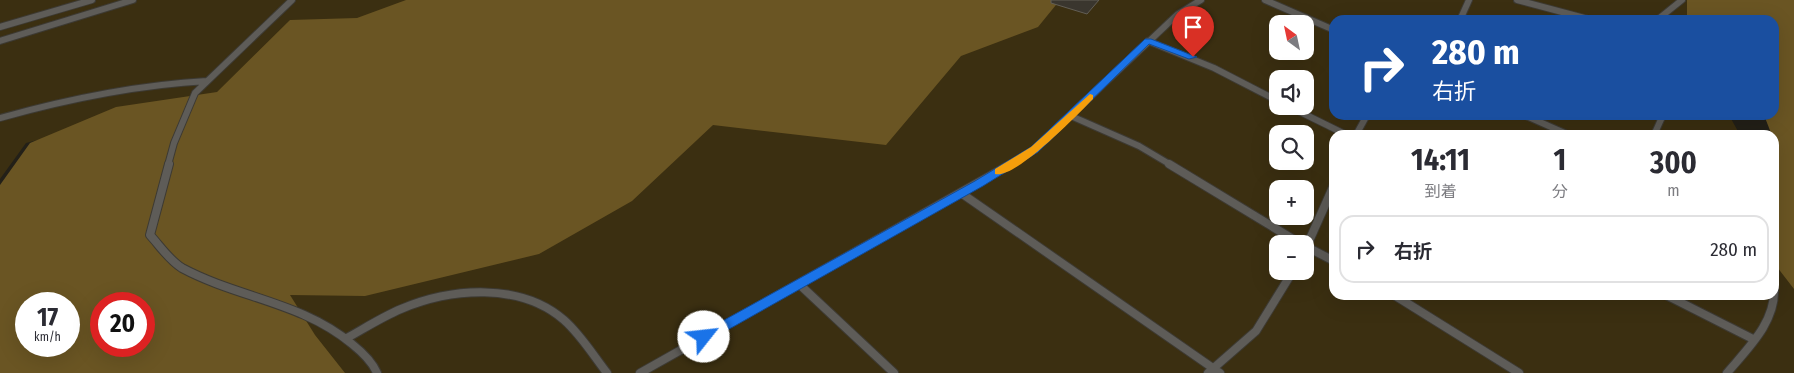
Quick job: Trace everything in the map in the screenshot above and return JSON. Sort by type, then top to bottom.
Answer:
[{"type":"lane","points":[[0,27],[92,0]]},
{"type":"lane","points":[[0,41],[133,0]]},
{"type":"lane","points":[[292,0],[195,94],[174,143],[150,236],[180,267],[251,294],[309,313],[347,338],[374,365],[377,373]]},
{"type":"lane","points":[[640,373],[1034,150],[1148,40],[1178,14],[1202,0]]},
{"type":"lane","points":[[1265,0],[1329,28]]},
{"type":"lane","points":[[1462,15],[1469,0]]},
{"type":"lane","points":[[1516,0],[1573,15]]},
{"type":"lane","points":[[1663,15],[1682,0]]},
{"type":"lane","points":[[1148,40],[1180,51],[1236,76],[1269,95]]},
{"type":"lane","points":[[0,118],[64,100],[132,89],[207,81]]},
{"type":"lane","points":[[1306,115],[1337,130]]},
{"type":"lane","points":[[1071,116],[1139,146],[1284,235]]},
{"type":"lane","points":[[1535,120],[1558,130]]},
{"type":"lane","points":[[961,193],[1214,371],[1256,331],[1287,280]]},
{"type":"lane","points":[[1310,235],[1329,196]]},
{"type":"lane","points":[[1314,252],[1329,259]]},
{"type":"lane","points":[[799,284],[894,373]]},
{"type":"lane","points":[[347,338],[402,309],[446,296],[487,291],[526,298],[556,313],[607,373]]},
{"type":"lane","points":[[1402,300],[1519,373]]},
{"type":"lane","points":[[1676,300],[1754,339]]},
{"type":"lane","points":[[1727,373],[1767,322],[1774,300]]},
{"type":"shaded area","points":[[0,0],[1752,0],[1737,15],[1329,15],[1329,120],[1732,120],[1737,130],[1329,130],[1329,300],[1779,300],[1779,200],[1794,221],[1794,373],[316,373],[166,108],[26,143],[0,179]]},
{"type":"shaded area","points":[[406,0],[1060,0],[1038,27],[961,56],[886,145],[713,125],[632,201],[539,254],[365,296],[290,295],[315,335],[345,373],[0,373],[0,185],[30,143],[116,107],[217,92],[290,20],[357,18]]},
{"type":"shaded area","points":[[1687,0],[1794,0],[1794,289],[1779,270],[1779,130],[1770,130],[1766,120],[1779,120],[1779,15],[1687,15]]},
{"type":"building","points":[[1051,0],[1099,0],[1087,14],[1051,3]]},
{"type":"slow traffic","points":[[999,171],[1034,150],[1090,97]]},
{"type":"route","points":[[704,337],[979,184],[1034,150],[1148,40],[1193,57]]}]
